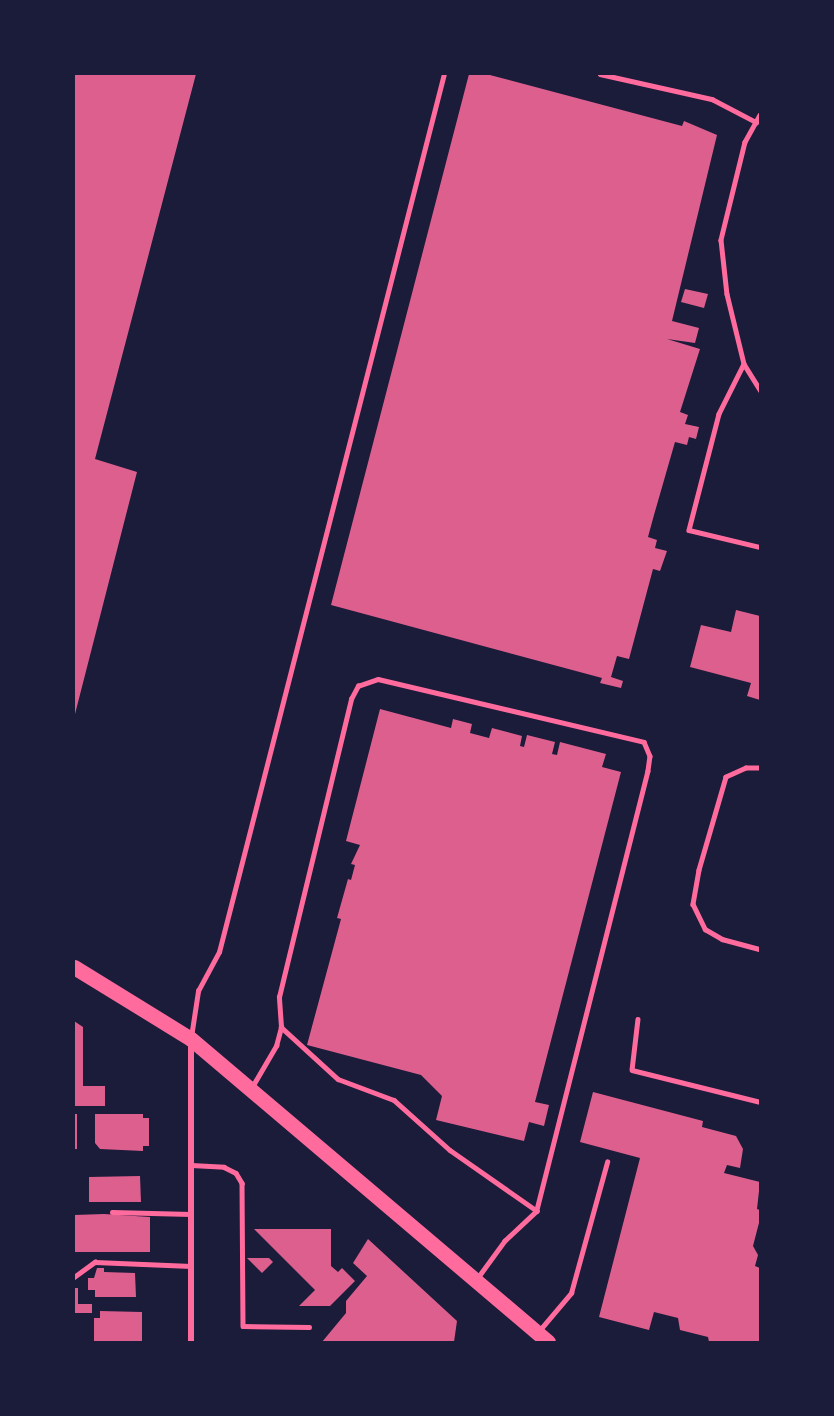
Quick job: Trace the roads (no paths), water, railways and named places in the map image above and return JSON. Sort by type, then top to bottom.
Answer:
[{"type":"main road","points":[[74,967],[191,1039],[543,1338]]},
{"type":"street","points":[[191,1039],[191,1342]]},
{"type":"lane","points":[[191,1039],[198,991],[219,952],[444,74]]},
{"type":"lane","points":[[600,74],[712,99],[756,122]]},
{"type":"lane","points":[[760,115],[745,142],[721,240],[727,294],[744,364],[760,390]]},
{"type":"lane","points":[[744,364],[719,414],[689,530],[760,547]]},
{"type":"lane","points":[[251,1089],[276,1046],[280,1027],[279,997],[351,699],[358,686],[378,679],[644,742],[650,756],[648,771],[537,1211],[506,1241],[476,1281]]},
{"type":"lane","points":[[760,768],[746,768],[726,777],[699,870],[693,904],[705,929],[722,939],[760,949]]},
{"type":"lane","points":[[638,1019],[632,1070],[760,1102]]},
{"type":"lane","points":[[280,1027],[338,1079],[394,1100],[450,1150],[537,1211]]},
{"type":"lane","points":[[543,1338],[571,1293],[607,1162]]},
{"type":"lane","points":[[191,1166],[224,1167],[236,1173],[242,1183],[243,1326],[309,1327]]},
{"type":"lane","points":[[112,1212],[191,1214]]},
{"type":"lane","points":[[74,1277],[95,1262],[191,1266]]}]
